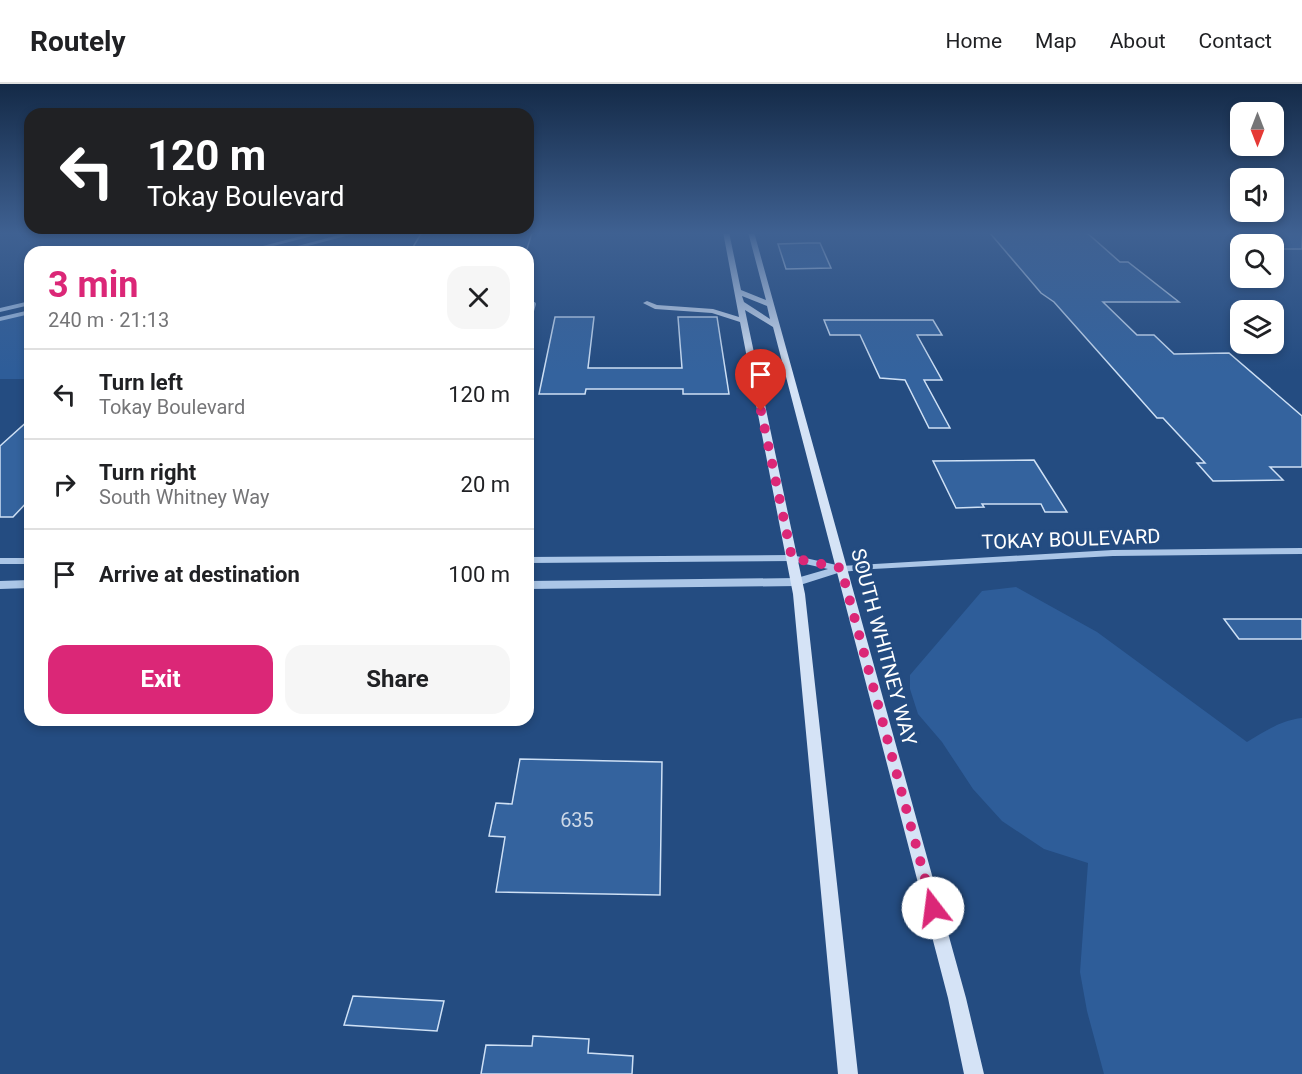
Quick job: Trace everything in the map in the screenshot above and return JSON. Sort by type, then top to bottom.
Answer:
[{"type":"main road","points":[[735,278],[796,582],[848,1074]]},
{"type":"main road","name":"SOUTH WHITNEY WAY","points":[[764,278],[957,998],[974,1074]]},
{"type":"main road","points":[[738,291],[771,305]]},
{"type":"main road","points":[[647,303],[655,308],[714,311],[744,321]]},
{"type":"main road","points":[[740,303],[777,326]]},
{"type":"street","points":[[0,310],[24,304]]},
{"type":"street","points":[[0,319],[24,313]]},
{"type":"street","name":"TOKAY BOULEVARD","points":[[534,585],[796,582],[841,568],[1113,553],[1302,551]]},
{"type":"street","name":"TOKAY BOULEVARD","points":[[534,560],[792,558],[841,568]]},
{"type":"street","points":[[0,561],[24,561]]},
{"type":"street","points":[[0,585],[24,584]]},
{"type":"shaded area","points":[[24,313],[24,379],[0,379],[0,319]]},
{"type":"shaded area","points":[[1016,587],[1097,632],[1247,742],[1280,724],[1302,718],[1302,1074],[1104,1074],[1087,1011],[1080,972],[1088,863],[1044,849],[1002,821],[973,789],[942,742],[918,714],[910,689],[910,675],[982,591]]},
{"type":"building","points":[[1028,278],[1149,278],[1179,302],[1103,302],[1137,335],[1154,335],[1174,354],[1229,353],[1302,416],[1302,467],[1270,467],[1283,480],[1213,481],[1197,463],[1205,463],[1163,418],[1157,418],[1054,302],[1041,293]]},
{"type":"building","points":[[555,317],[594,317],[588,368],[682,368],[678,317],[717,317],[729,394],[683,394],[683,389],[586,389],[585,394],[539,394]]},
{"type":"building","points":[[824,320],[933,320],[942,335],[917,335],[942,380],[924,380],[950,428],[929,428],[905,380],[880,378],[860,335],[830,335]]},
{"type":"building","points":[[24,424],[24,505],[13,517],[0,517],[0,446]]},
{"type":"building","points":[[1034,460],[1067,512],[1045,512],[1041,504],[982,504],[984,507],[956,508],[933,461]]},
{"type":"building","points":[[1224,619],[1302,619],[1302,639],[1239,639]]},
{"type":"building","points":[[520,759],[662,762],[660,895],[496,892],[505,837],[489,836],[496,803],[512,804]]},
{"type":"building","points":[[353,996],[444,1001],[437,1031],[344,1025]]},
{"type":"building","points":[[533,1036],[589,1039],[588,1053],[633,1056],[632,1074],[481,1074],[486,1045],[532,1046]]},
{"type":"route","points":[[761,411],[792,558],[841,568],[933,908]]}]
